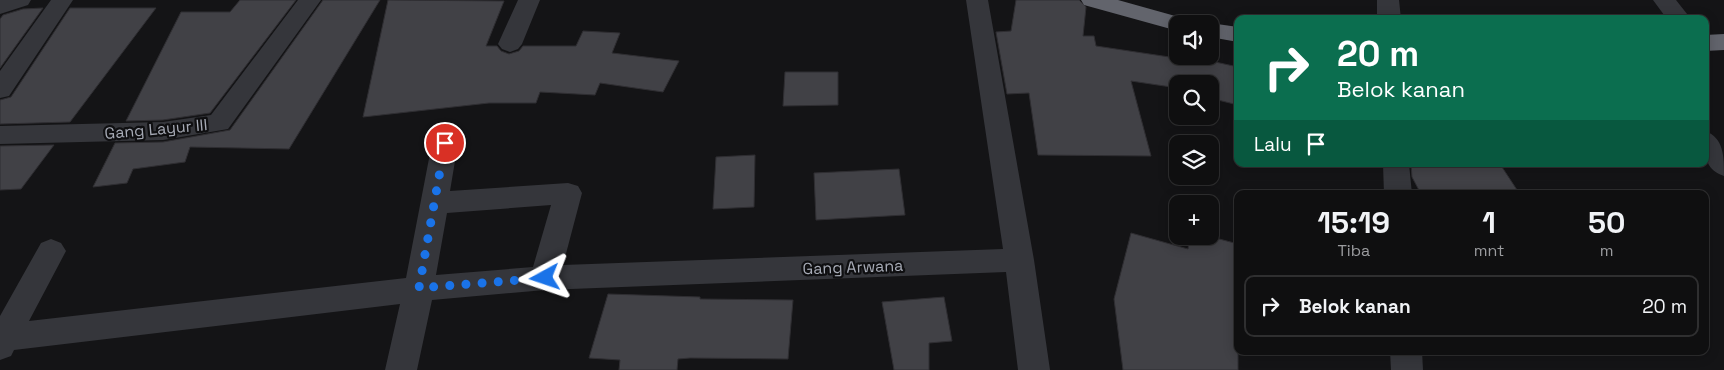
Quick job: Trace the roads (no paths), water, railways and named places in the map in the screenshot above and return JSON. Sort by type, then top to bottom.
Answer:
[{"type":"highway","points":[[1092,0],[1169,21]]},
{"type":"highway","points":[[1219,32],[1234,34]]},
{"type":"highway","points":[[1709,43],[1724,42]]},
{"type":"street","points":[[0,7],[20,0]]},
{"type":"street","points":[[0,90],[62,0]]},
{"type":"street","name":"Gang Layur III","points":[[0,135],[154,131],[220,123],[310,0]]},
{"type":"street","points":[[510,44],[529,0]]},
{"type":"street","points":[[976,0],[1019,260],[1034,370]]},
{"type":"street","points":[[1388,0],[1389,15]]},
{"type":"street","points":[[1664,0],[1677,15]]},
{"type":"street","points":[[401,370],[419,288],[445,143]]},
{"type":"street","points":[[1709,145],[1724,166]]},
{"type":"street","points":[[1396,167],[1398,190]]},
{"type":"street","points":[[434,202],[568,193],[545,278]]},
{"type":"street","points":[[2,340],[51,251]]},
{"type":"street","name":"Gang Arwana","points":[[2,340],[419,288],[545,278],[1019,260]]},
{"type":"street","points":[[1406,355],[1406,370]]}]
